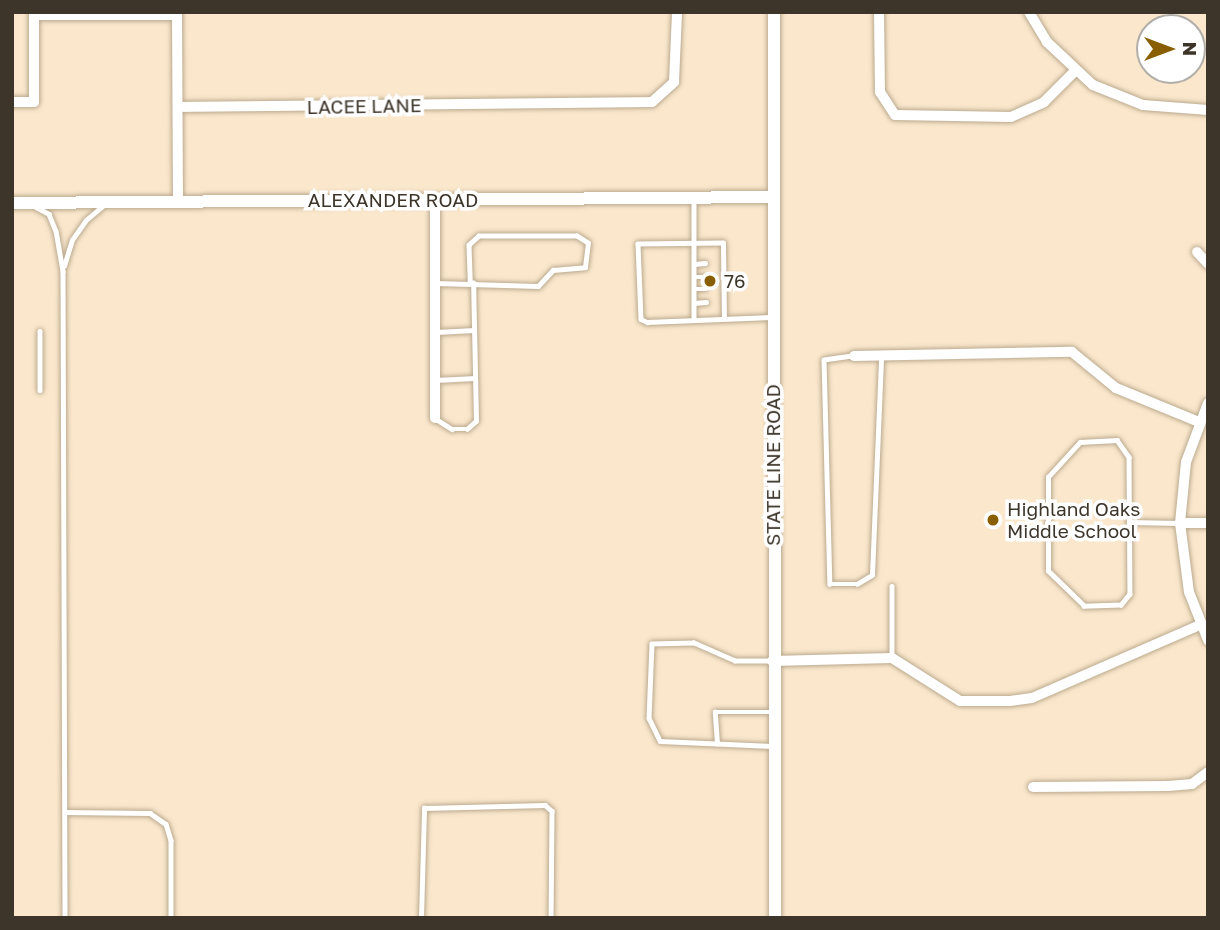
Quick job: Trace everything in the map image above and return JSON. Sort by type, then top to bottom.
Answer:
[{"type":"street","name":"LACEE LANE","points":[[178,107],[639,103],[663,96],[677,69],[677,12]]},
{"type":"street","name":"STATE LINE ROAD","points":[[774,12],[772,712],[775,918]]},
{"type":"street","points":[[879,12],[880,92],[888,110],[904,117],[1011,117],[1044,102],[1075,71]]},
{"type":"street","points":[[1029,12],[1047,42],[1093,85],[1143,105],[1208,110]]},
{"type":"street","points":[[12,102],[34,102],[34,14],[177,14],[178,201]]},
{"type":"street","name":"ALEXANDER ROAD","points":[[12,202],[774,197]]},
{"type":"street","points":[[435,200],[435,418]]},
{"type":"street","points":[[1197,253],[1208,264]]},
{"type":"street","points":[[853,356],[1072,352],[1116,388],[1199,422]]},
{"type":"street","points":[[1208,403],[1186,462],[1180,523],[1184,569],[1200,625],[1208,640]]},
{"type":"street","points":[[1180,523],[1208,523]]},
{"type":"street","points":[[772,660],[892,658],[960,701],[1010,701],[1032,698],[1200,625]]},
{"type":"street","points":[[1033,787],[1192,784],[1208,772]]},
{"type":"lane","points":[[694,198],[694,320]]},
{"type":"lane","points":[[28,202],[48,214],[57,231],[63,271],[65,918]]},
{"type":"lane","points":[[63,271],[79,230],[108,202]]},
{"type":"lane","points":[[435,283],[472,282],[482,285],[538,286],[553,270],[580,270],[589,257],[588,243],[577,236],[479,236],[469,245],[472,282],[475,378],[472,427],[453,429],[435,418]]},
{"type":"lane","points":[[724,319],[720,263],[723,243],[638,244],[638,314],[647,321],[694,320],[724,319],[774,317]]},
{"type":"lane","points":[[694,264],[705,264]]},
{"type":"lane","points":[[694,277],[706,276]]},
{"type":"lane","points":[[694,289],[706,289]]},
{"type":"lane","points":[[694,303],[706,302]]},
{"type":"lane","points":[[435,332],[474,330]]},
{"type":"lane","points":[[40,331],[40,390]]},
{"type":"lane","points":[[853,356],[824,360],[830,584],[857,584],[872,575],[881,355]]},
{"type":"lane","points":[[435,380],[475,378]]},
{"type":"lane","points":[[1117,440],[1127,449],[1130,522],[1130,594],[1121,605],[1084,606],[1048,571],[1048,477],[1080,442],[1117,440]]},
{"type":"lane","points":[[1130,522],[1180,523]]},
{"type":"lane","points":[[891,586],[892,658]]},
{"type":"lane","points":[[772,660],[735,661],[694,643],[652,644],[649,718],[660,741],[773,746]]},
{"type":"lane","points":[[717,744],[715,712],[772,712]]},
{"type":"lane","points":[[421,918],[424,808],[545,805],[552,811],[551,918]]},
{"type":"lane","points":[[65,812],[150,813],[166,824],[171,840],[171,918]]},
{"type":"place","name":"76","points":[[710,281]]},
{"type":"place","name":"Highland Oaks Middle School","points":[[993,520]]}]
